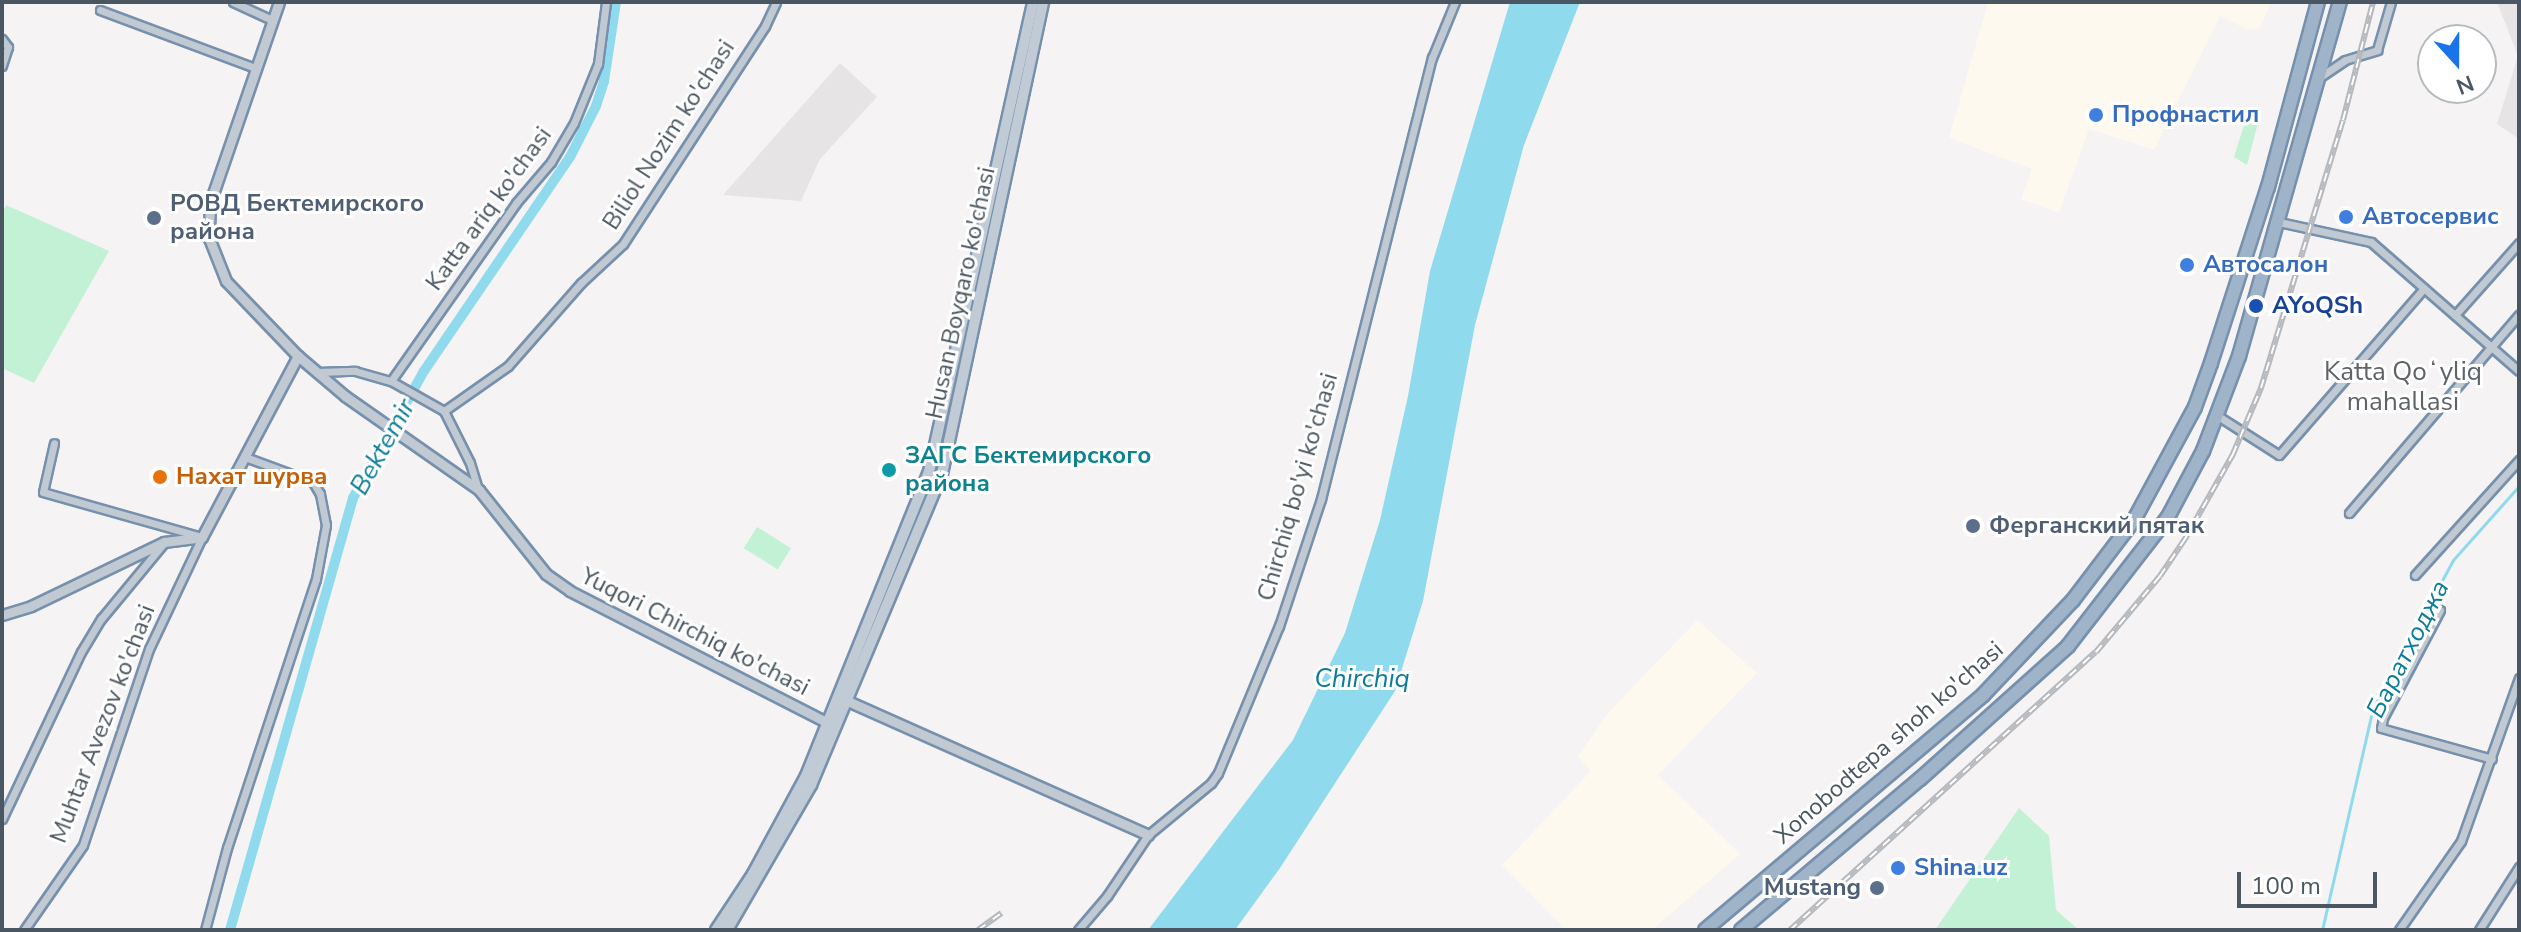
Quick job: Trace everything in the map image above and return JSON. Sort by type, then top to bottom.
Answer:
[{"type":"highway","name":"Xonobodtepa shoh ko'chasi","points":[[1705,930],[1983,695],[2027,652],[2089,580],[2134,520],[2199,399],[2266,192],[2318,2]]},
{"type":"highway","name":"Xonobodtepa shoh ko'chasi","points":[[1741,930],[1920,779],[2068,646],[2153,539],[2187,484],[2220,411],[2256,306],[2340,2]]},
{"type":"highway","points":[[2199,399],[2220,411]]},
{"type":"highway","points":[[2027,652],[2043,668]]},
{"type":"main road","name":"Husan Boyqaro ko'chasi","points":[[843,699],[929,472],[949,394],[1033,2]]},
{"type":"main road","name":"Husan Boyqaro ko'chasi","points":[[727,930],[832,725],[922,526],[942,474],[1043,2]]},
{"type":"main road","points":[[949,394],[961,396]]},
{"type":"main road","name":"Husan Boyqaro ko'chasi","points":[[716,930],[756,876]]},
{"type":"street","points":[[233,2],[272,20]]},
{"type":"street","name":"Yuqori Chirchiq ko'chasi","points":[[279,2],[210,202],[209,238],[226,281],[317,372],[362,408],[479,490],[546,574],[570,591],[832,725]]},
{"type":"street","name":"Katta ariq ko'chasi","points":[[391,381],[516,203],[551,162],[574,123],[598,64],[606,2]]},
{"type":"street","name":"Biliol Nozim ko'chasi","points":[[444,411],[508,366],[581,283],[623,244],[765,26],[776,2]]},
{"type":"street","name":"Chirchiq bo'yi ko'chasi","points":[[1078,930],[1107,896],[1148,835],[1211,783],[1218,773],[1279,626],[1321,499],[1428,73],[1455,2]]},
{"type":"street","points":[[2319,79],[2345,60],[2377,50],[2391,2]]},
{"type":"street","points":[[100,10],[255,68]]},
{"type":"street","points":[[2,39],[8,45],[2,66]]},
{"type":"street","points":[[2279,222],[2371,242],[2519,371]]},
{"type":"street","points":[[2455,315],[2519,243]]},
{"type":"street","points":[[2220,411],[2279,455],[2424,288]]},
{"type":"street","points":[[2349,513],[2519,315]]},
{"type":"street","name":"Muhtar Avezov ko'chasi","points":[[24,930],[83,845],[149,649],[202,537],[298,356]]},
{"type":"street","points":[[317,372],[355,371],[391,381],[444,411],[470,463],[479,490]]},
{"type":"street","points":[[54,443],[43,492],[202,537]]},
{"type":"street","points":[[205,930],[227,848],[297,642],[326,536],[324,509],[313,482],[245,457]]},
{"type":"street","points":[[2415,575],[2519,460]]},
{"type":"street","points":[[2,615],[31,606],[164,542],[202,537]]},
{"type":"street","points":[[2,819],[81,652],[101,619],[164,542]]},
{"type":"street","points":[[2440,610],[2383,718],[2381,728],[2492,759]]},
{"type":"street","points":[[2399,930],[2461,841],[2519,678]]},
{"type":"street","points":[[843,699],[1148,835]]},
{"type":"street","points":[[2479,930],[2519,867]]},
{"type":"shaded area","points":[[1988,2],[2271,2],[2260,28],[2249,30],[2220,16],[2154,150],[2089,129],[2059,213],[2021,199],[2032,169],[1949,138]]},
{"type":"shaded area","points":[[2497,2],[2519,2],[2519,139],[2497,124],[2518,56]]},
{"type":"shaded area","points":[[840,63],[877,97],[820,159],[801,201],[723,195]]},
{"type":"shaded area","points":[[1697,620],[1757,673],[1658,775],[1740,854],[1652,930],[1566,930],[1502,865],[1591,771],[1578,756],[1608,713]]},
{"type":"green space","points":[[2260,115],[2247,165],[2234,157],[2245,122]]},
{"type":"green space","points":[[6,205],[109,251],[34,383],[2,368],[2,213]]},
{"type":"green space","points":[[757,527],[791,548],[778,569],[744,548]]},
{"type":"green space","points":[[2019,808],[2049,836],[2056,910],[2079,930],[1935,930]]},
{"type":"water","name":"Chirchiq","points":[[1510,2],[1580,2],[1524,145],[1475,325],[1423,601],[1395,691],[1280,868],[1235,930],[1148,930],[1293,740],[1345,633],[1380,520],[1408,396],[1430,271]]},
{"type":"waterway","name":"Bektemir","points":[[230,930],[353,498],[424,371],[570,157],[596,106],[604,81],[616,2]]},
{"type":"waterway","name":"Баратходжа","points":[[2322,930],[2373,708],[2453,560],[2519,486]]},
{"type":"railway","points":[[1790,930],[2096,652],[2160,576],[2185,539],[2233,454],[2261,388],[2343,120],[2373,2]]},
{"type":"railway","points":[[978,930],[1001,913]]},
{"type":"place","name":"Профнастил","points":[[2096,115]]},
{"type":"place","name":"Автосервис","points":[[2346,217]]},
{"type":"place","name":"РОВД Бектемирского района","points":[[154,218]]},
{"type":"place","name":"Автосалон","points":[[2187,265]]},
{"type":"place","name":"AYoQSh","points":[[2256,306]]},
{"type":"place","name":"ЗАГС Бектемирского района","points":[[889,470]]},
{"type":"place","name":"Нахат шурва","points":[[160,477]]},
{"type":"place","name":"Ферганский пятак","points":[[1973,526]]},
{"type":"place","name":"Shina.uz","points":[[1898,868]]},
{"type":"place","name":"Mustang","points":[[1877,888]]},
{"type":"district","name":"Katta Qoʻyliq mahallasi","points":[[2403,387]]}]
